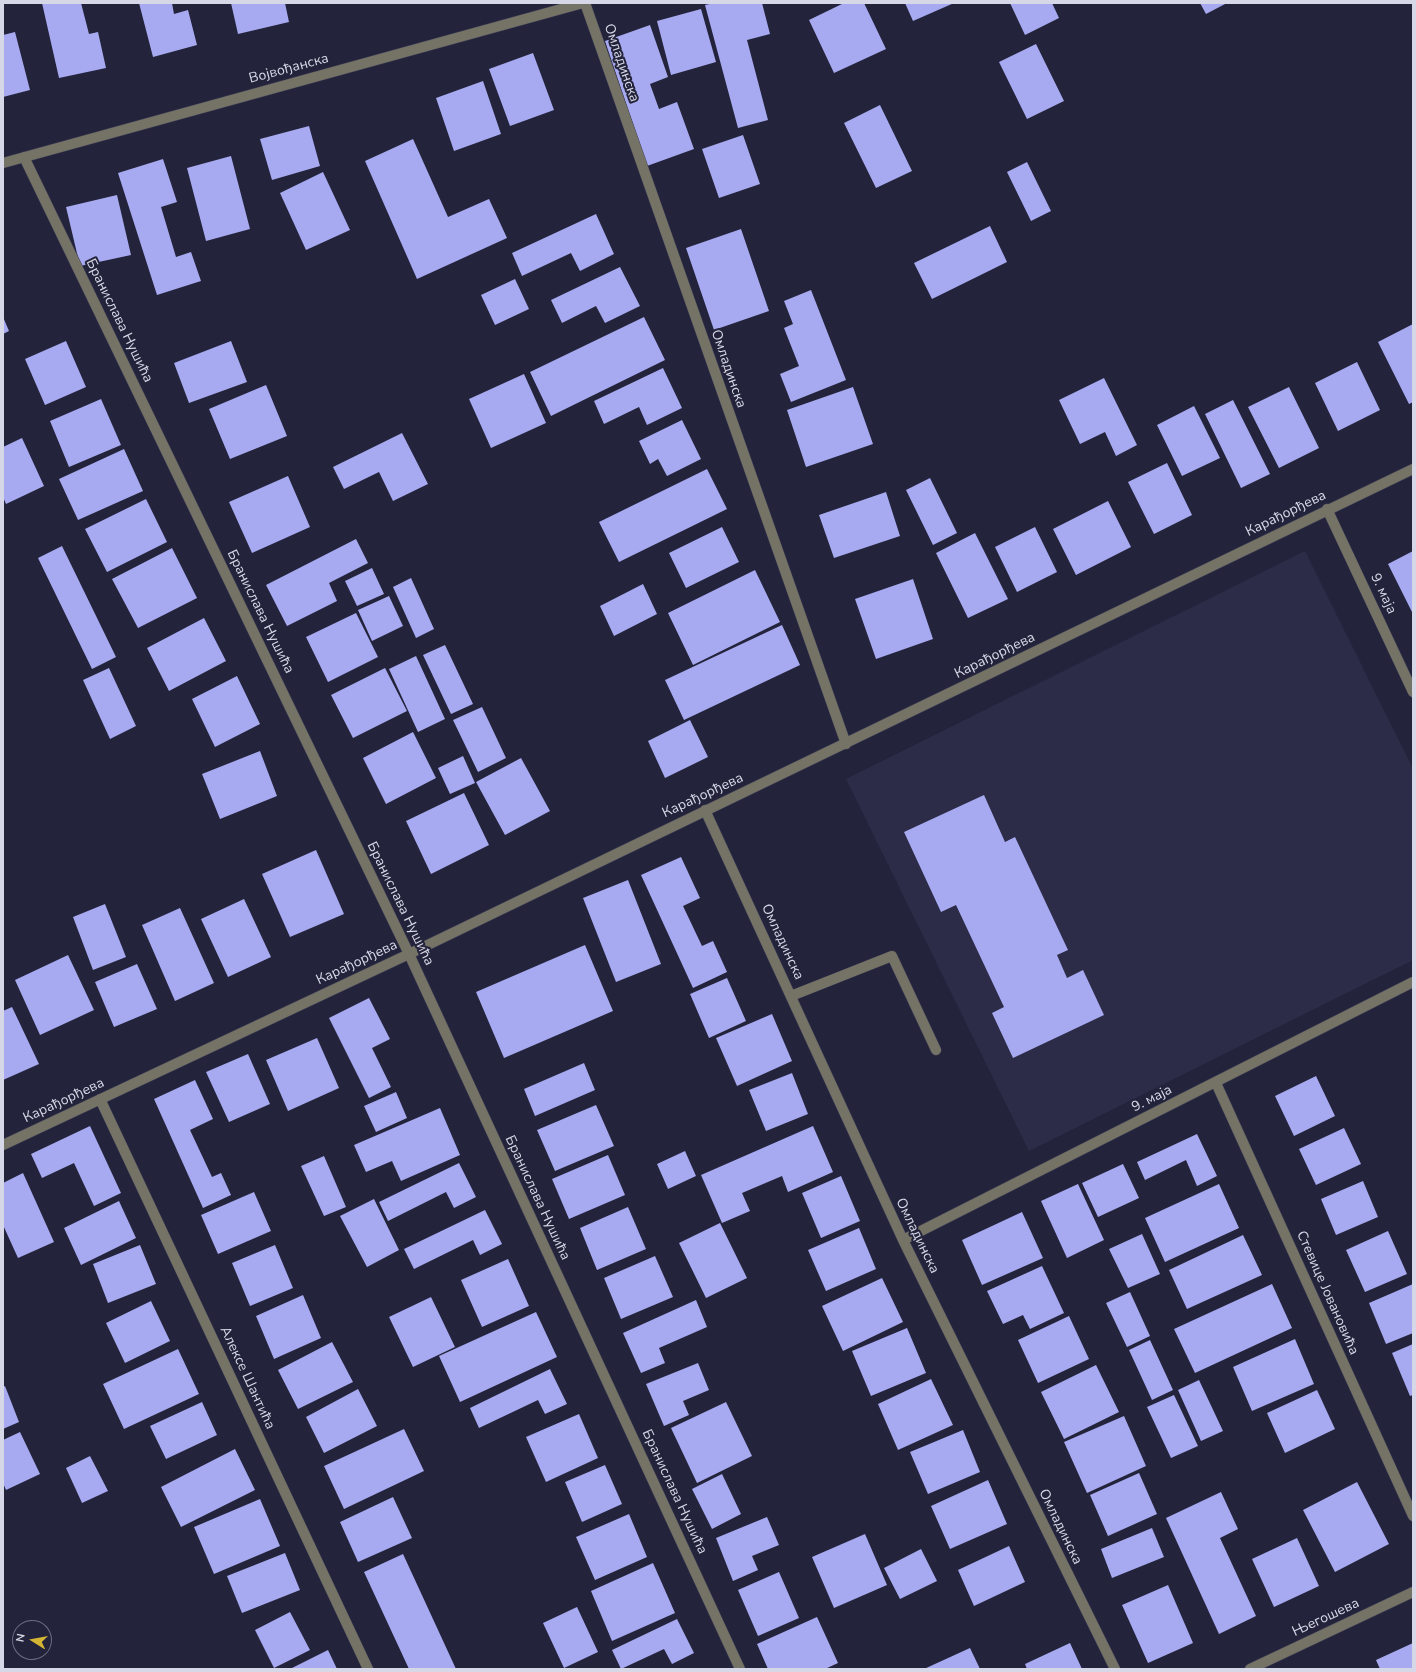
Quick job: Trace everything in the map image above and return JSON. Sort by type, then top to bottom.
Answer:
[{"type":"street","name":"Војвођанска","points":[[3,163],[584,3]]},
{"type":"street","name":"Омладинска","points":[[584,3],[846,744]]},
{"type":"street","name":"Бранислава Нушића","points":[[24,157],[409,954],[740,1669]]},
{"type":"street","name":"Карађорђева","points":[[3,1145],[409,954],[705,810],[846,744],[1327,509],[1413,469]]},
{"type":"street","name":"9. маја","points":[[1327,509],[1413,692]]},
{"type":"street","name":"Омладинска","points":[[705,810],[903,1240],[1115,1669]]},
{"type":"street","points":[[791,996],[892,956],[936,1050]]},
{"type":"street","name":"9. маја","points":[[903,1240],[1413,982]]},
{"type":"street","name":"Стевице Јовановића","points":[[1216,1083],[1413,1516]]},
{"type":"street","name":"Алексе Шантића","points":[[100,1099],[368,1669]]},
{"type":"street","name":"Његошева","points":[[1250,1669],[1413,1592]]},
{"type":"shaded area","points":[[1305,551],[1413,769],[1413,960],[1029,1151],[846,779]]},
{"type":"building","points":[[42,3],[81,3],[89,34],[98,32],[106,68],[59,78]]},
{"type":"building","points":[[139,3],[172,3],[174,14],[188,10],[197,45],[153,57]]},
{"type":"building","points":[[231,3],[285,3],[289,22],[238,34]]},
{"type":"building","points":[[714,3],[762,3],[770,34],[747,40],[768,120],[738,128],[705,5]]},
{"type":"building","points":[[844,3],[864,3],[886,49],[834,73],[809,20]]},
{"type":"building","points":[[905,3],[954,3],[913,21]]},
{"type":"building","points":[[1010,3],[1052,3],[1059,18],[1025,35]]},
{"type":"building","points":[[1200,3],[1227,3],[1206,14]]},
{"type":"building","points":[[701,9],[716,62],[671,75],[657,21]]},
{"type":"building","points":[[650,25],[668,77],[650,84],[659,109],[677,102],[694,149],[647,166],[605,41]]},
{"type":"building","points":[[15,32],[30,90],[3,97],[3,35]]},
{"type":"building","points":[[1036,44],[1064,101],[1027,119],[999,62]]},
{"type":"building","points":[[533,53],[554,110],[510,126],[489,69]]},
{"type":"building","points":[[483,81],[501,134],[454,151],[436,98]]},
{"type":"building","points":[[880,105],[912,171],[876,188],[844,123]]},
{"type":"building","points":[[309,126],[320,166],[272,180],[260,139]]},
{"type":"building","points":[[743,135],[760,184],[719,198],[702,149]]},
{"type":"building","points":[[413,139],[448,217],[489,199],[507,238],[417,279],[365,161]]},
{"type":"building","points":[[231,156],[250,229],[206,241],[187,168]]},
{"type":"building","points":[[163,159],[177,202],[161,207],[176,257],[191,252],[201,281],[157,295],[118,173]]},
{"type":"building","points":[[1027,162],[1051,211],[1031,221],[1007,172]]},
{"type":"building","points":[[323,172],[350,230],[306,250],[280,193]]},
{"type":"building","points":[[117,195],[131,255],[80,266],[66,207]]},
{"type":"building","points":[[596,214],[614,254],[580,271],[571,253],[522,276],[512,253]]},
{"type":"building","points":[[990,226],[1007,262],[932,299],[914,263]]},
{"type":"building","points":[[741,229],[769,311],[714,330],[686,248]]},
{"type":"building","points":[[620,267],[640,306],[605,323],[596,306],[562,323],[551,300]]},
{"type":"building","points":[[515,279],[529,309],[495,325],[481,295]]},
{"type":"building","points":[[811,290],[846,380],[791,402],[780,374],[799,366],[784,328],[793,324],[784,301]]},
{"type":"building","points":[[3,317],[9,331],[3,334]]},
{"type":"building","points":[[644,317],[665,360],[551,416],[530,372]]},
{"type":"building","points":[[1413,324],[1413,402],[1409,404],[1378,342]]},
{"type":"building","points":[[66,341],[86,387],[45,405],[25,359]]},
{"type":"building","points":[[231,341],[247,382],[189,403],[174,363]]},
{"type":"building","points":[[1357,362],[1380,410],[1338,431],[1315,383]]},
{"type":"building","points":[[663,368],[682,408],[647,425],[639,407],[604,424],[594,401]]},
{"type":"building","points":[[524,374],[546,423],[491,448],[469,399]]},
{"type":"building","points":[[1104,378],[1137,445],[1116,456],[1105,432],[1080,444],[1059,400]]},
{"type":"building","points":[[266,385],[287,436],[230,459],[209,409]]},
{"type":"building","points":[[853,387],[873,444],[806,467],[787,410]]},
{"type":"building","points":[[1289,387],[1319,448],[1279,468],[1248,407]]},
{"type":"building","points":[[101,399],[121,445],[69,467],[50,421]]},
{"type":"building","points":[[1233,400],[1270,474],[1241,488],[1205,414]]},
{"type":"building","points":[[1194,406],[1220,458],[1182,476],[1157,425]]},
{"type":"building","points":[[682,420],[701,459],[667,476],[658,459],[650,464],[639,441]]},
{"type":"building","points":[[402,433],[428,484],[393,501],[379,472],[344,489],[333,467]]},
{"type":"building","points":[[22,438],[44,486],[6,504],[3,497],[3,447]]},
{"type":"building","points":[[124,449],[143,491],[78,520],[59,479]]},
{"type":"building","points":[[1167,463],[1192,515],[1154,534],[1128,482]]},
{"type":"building","points":[[707,469],[727,509],[619,562],[599,522]]},
{"type":"building","points":[[288,476],[310,527],[252,553],[229,502]]},
{"type":"building","points":[[930,478],[957,533],[933,545],[906,490]]},
{"type":"building","points":[[886,492],[900,536],[834,558],[819,515]]},
{"type":"building","points":[[146,499],[167,542],[107,572],[85,529]]},
{"type":"building","points":[[1108,501],[1131,547],[1076,575],[1053,529]]},
{"type":"building","points":[[722,527],[739,562],[686,588],[669,553]]},
{"type":"building","points":[[1035,527],[1057,572],[1017,592],[995,547]]},
{"type":"building","points":[[975,533],[1008,599],[968,618],[936,553]]},
{"type":"building","points":[[356,539],[368,563],[329,583],[337,601],[287,626],[266,585]]},
{"type":"building","points":[[62,546],[116,657],[92,669],[38,558]]},
{"type":"building","points":[[172,548],[197,598],[138,628],[112,579]]},
{"type":"building","points":[[1413,551],[1413,614],[1388,564]]},
{"type":"building","points":[[372,568],[384,594],[357,606],[345,581]]},
{"type":"building","points":[[755,570],[780,622],[693,665],[668,613]]},
{"type":"building","points":[[411,578],[434,629],[416,638],[393,587]]},
{"type":"building","points":[[913,579],[933,639],[876,659],[855,599]]},
{"type":"building","points":[[643,584],[657,614],[614,636],[600,606]]},
{"type":"building","points":[[389,596],[403,626],[372,641],[358,610]]},
{"type":"building","points":[[356,613],[378,657],[328,682],[306,637]]},
{"type":"building","points":[[204,618],[226,661],[169,691],[147,648]]},
{"type":"building","points":[[782,625],[800,665],[684,720],[665,680]]},
{"type":"building","points":[[445,645],[473,704],[451,714],[423,655]]},
{"type":"building","points":[[416,656],[445,719],[418,732],[389,669]]},
{"type":"building","points":[[109,668],[136,726],[110,739],[83,680]]},
{"type":"building","points":[[385,668],[407,711],[353,738],[331,695]]},
{"type":"building","points":[[237,676],[260,724],[215,747],[192,699]]},
{"type":"building","points":[[482,707],[506,758],[478,772],[453,720]]},
{"type":"building","points":[[690,720],[708,757],[665,778],[648,741]]},
{"type":"building","points":[[413,732],[436,778],[386,804],[363,758]]},
{"type":"building","points":[[260,751],[277,796],[220,819],[202,774]]},
{"type":"building","points":[[463,756],[475,783],[450,794],[438,768]]},
{"type":"building","points":[[521,758],[550,811],[505,835],[476,782]]},
{"type":"building","points":[[464,793],[489,845],[431,874],[406,821]]},
{"type":"building","points":[[984,795],[1005,842],[1015,837],[1068,950],[1057,955],[1067,978],[1083,970],[1104,1015],[1013,1058],[992,1013],[1004,1007],[956,905],[941,912],[904,832]]},
{"type":"building","points":[[316,850],[344,914],[290,937],[262,874]]},
{"type":"building","points":[[681,857],[700,898],[683,906],[702,946],[713,941],[727,972],[693,988],[641,875]]},
{"type":"building","points":[[628,880],[661,964],[616,982],[583,898]]},
{"type":"building","points":[[244,899],[271,957],[228,977],[201,919]]},
{"type":"building","points":[[105,904],[126,957],[93,970],[73,917]]},
{"type":"building","points":[[180,908],[214,983],[175,1001],[142,925]]},
{"type":"building","points":[[585,945],[613,1011],[504,1058],[476,992]]},
{"type":"building","points":[[68,955],[94,1010],[40,1035],[15,980]]},
{"type":"building","points":[[137,964],[157,1009],[114,1027],[95,982]]},
{"type":"building","points":[[727,978],[746,1021],[709,1038],[690,994]]},
{"type":"building","points":[[369,998],[390,1039],[372,1048],[391,1087],[369,1098],[329,1018]]},
{"type":"building","points":[[12,1007],[39,1064],[3,1080],[3,1011]]},
{"type":"building","points":[[772,1014],[792,1061],[737,1086],[716,1038]]},
{"type":"building","points":[[317,1038],[339,1088],[288,1111],[266,1060]]},
{"type":"building","points":[[248,1054],[270,1104],[229,1122],[206,1072]]},
{"type":"building","points":[[584,1063],[595,1090],[535,1116],[524,1089]]},
{"type":"building","points":[[792,1073],[808,1114],[766,1131],[749,1090]]},
{"type":"building","points":[[1316,1076],[1335,1116],[1294,1136],[1275,1096]]},
{"type":"building","points":[[195,1080],[213,1119],[190,1130],[212,1177],[221,1173],[231,1195],[203,1208],[154,1099]]},
{"type":"building","points":[[396,1092],[407,1118],[376,1132],[364,1106]]},
{"type":"building","points":[[596,1105],[614,1146],[555,1171],[537,1130]]},
{"type":"building","points":[[440,1108],[460,1155],[401,1181],[392,1161],[366,1172],[354,1145]]},
{"type":"building","points":[[90,1126],[121,1193],[94,1206],[74,1163],[42,1178],[31,1154]]},
{"type":"building","points":[[813,1126],[833,1172],[788,1192],[782,1176],[742,1193],[750,1211],[722,1223],[701,1175]]},
{"type":"building","points":[[1344,1128],[1361,1164],[1316,1185],[1299,1149]]},
{"type":"building","points":[[1197,1134],[1217,1176],[1197,1186],[1186,1160],[1145,1180],[1137,1162]]},
{"type":"building","points":[[685,1151],[696,1176],[668,1189],[657,1164]]},
{"type":"building","points":[[608,1155],[625,1195],[569,1219],[552,1179]]},
{"type":"building","points":[[324,1156],[346,1207],[324,1216],[301,1166]]},
{"type":"building","points":[[459,1163],[476,1197],[454,1208],[446,1192],[388,1221],[379,1202]]},
{"type":"building","points":[[1123,1164],[1139,1198],[1098,1217],[1082,1183]]},
{"type":"building","points":[[23,1173],[54,1242],[18,1258],[3,1225],[3,1183]]},
{"type":"building","points":[[841,1176],[860,1221],[821,1238],[802,1193]]},
{"type":"building","points":[[1363,1181],[1378,1217],[1336,1235],[1321,1199]]},
{"type":"building","points":[[1078,1184],[1104,1240],[1067,1258],[1041,1201]]},
{"type":"building","points":[[1219,1184],[1239,1228],[1165,1262],[1145,1218]]},
{"type":"building","points":[[254,1192],[271,1231],[218,1254],[201,1215]]},
{"type":"building","points":[[374,1199],[399,1250],[367,1267],[340,1216]]},
{"type":"building","points":[[119,1201],[136,1238],[81,1265],[64,1228]]},
{"type":"building","points":[[628,1207],[646,1249],[597,1270],[580,1228]]},
{"type":"building","points":[[485,1210],[502,1244],[480,1255],[473,1240],[414,1269],[404,1249]]},
{"type":"building","points":[[1022,1212],[1043,1258],[982,1285],[962,1240]]},
{"type":"building","points":[[720,1223],[747,1278],[706,1298],[679,1243]]},
{"type":"building","points":[[859,1228],[876,1269],[826,1291],[808,1250]]},
{"type":"building","points":[[1388,1231],[1407,1274],[1365,1292],[1346,1250]]},
{"type":"building","points":[[1142,1234],[1160,1274],[1128,1288],[1109,1249]]},
{"type":"building","points":[[1243,1235],[1262,1275],[1187,1309],[1169,1270]]},
{"type":"building","points":[[140,1245],[156,1284],[108,1303],[93,1264]]},
{"type":"building","points":[[275,1245],[293,1288],[250,1306],[232,1263]]},
{"type":"building","points":[[655,1256],[673,1297],[621,1319],[604,1278]]},
{"type":"building","points":[[508,1259],[529,1306],[482,1327],[461,1280]]},
{"type":"building","points":[[1042,1266],[1064,1313],[1030,1329],[1023,1315],[1003,1324],[987,1291]]},
{"type":"building","points":[[882,1278],[903,1322],[843,1351],[822,1306]]},
{"type":"building","points":[[1272,1284],[1292,1328],[1195,1373],[1174,1329]]},
{"type":"building","points":[[1413,1284],[1413,1333],[1386,1344],[1369,1303]]},
{"type":"building","points":[[1130,1292],[1150,1336],[1127,1347],[1106,1303]]},
{"type":"building","points":[[303,1295],[321,1338],[274,1359],[256,1316]]},
{"type":"building","points":[[431,1297],[455,1347],[413,1367],[389,1317]]},
{"type":"building","points":[[696,1300],[707,1327],[659,1348],[665,1363],[641,1373],[623,1333]]},
{"type":"building","points":[[151,1301],[170,1341],[125,1363],[106,1323]]},
{"type":"building","points":[[536,1312],[557,1357],[460,1402],[439,1356]]},
{"type":"building","points":[[1069,1316],[1089,1359],[1038,1383],[1018,1340]]},
{"type":"building","points":[[907,1328],[926,1373],[871,1396],[852,1351]]},
{"type":"building","points":[[1295,1339],[1314,1384],[1252,1411],[1233,1367]]},
{"type":"building","points":[[1150,1340],[1173,1390],[1152,1400],[1129,1350]]},
{"type":"building","points":[[332,1342],[353,1382],[298,1409],[278,1370]]},
{"type":"building","points":[[1413,1344],[1413,1395],[1410,1396],[1392,1353]]},
{"type":"building","points":[[178,1349],[199,1394],[124,1429],[103,1384]]},
{"type":"building","points":[[698,1363],[709,1390],[683,1401],[689,1415],[664,1426],[646,1384]]},
{"type":"building","points":[[1096,1365],[1119,1412],[1064,1439],[1041,1392]]},
{"type":"building","points":[[550,1369],[567,1404],[545,1414],[538,1400],[479,1428],[470,1408]]},
{"type":"building","points":[[931,1379],[953,1425],[898,1450],[878,1404]]},
{"type":"building","points":[[1199,1380],[1223,1431],[1201,1441],[1178,1390]]},
{"type":"building","points":[[5,1386],[19,1422],[3,1429],[3,1387]]},
{"type":"building","points":[[358,1389],[377,1426],[324,1453],[306,1417]]},
{"type":"building","points":[[1317,1390],[1335,1429],[1285,1453],[1267,1413]]},
{"type":"building","points":[[1174,1395],[1198,1446],[1171,1458],[1147,1407]]},
{"type":"building","points":[[202,1402],[217,1435],[166,1459],[150,1426]]},
{"type":"building","points":[[726,1402],[752,1456],[697,1483],[671,1428]]},
{"type":"building","points":[[579,1414],[598,1458],[546,1482],[526,1437]]},
{"type":"building","points":[[1124,1416],[1146,1466],[1087,1493],[1064,1442]]},
{"type":"building","points":[[404,1429],[424,1471],[344,1509],[324,1466]]},
{"type":"building","points":[[963,1430],[980,1472],[928,1494],[910,1452]]},
{"type":"building","points":[[20,1432],[40,1474],[6,1490],[3,1483],[3,1440]]},
{"type":"building","points":[[235,1449],[255,1490],[181,1527],[161,1487]]},
{"type":"building","points":[[90,1456],[108,1491],[82,1503],[66,1468]]},
{"type":"building","points":[[605,1465],[622,1504],[582,1522],[565,1482]]},
{"type":"building","points":[[1139,1473],[1157,1514],[1108,1536],[1090,1495]]},
{"type":"building","points":[[722,1474],[741,1514],[712,1529],[692,1489]]},
{"type":"building","points":[[988,1480],[1007,1524],[950,1549],[931,1506]]},
{"type":"building","points":[[1357,1482],[1389,1544],[1335,1572],[1303,1510]]},
{"type":"building","points":[[1221,1492],[1238,1529],[1220,1538],[1256,1616],[1219,1634],[1166,1518]]},
{"type":"building","points":[[393,1497],[412,1538],[358,1562],[340,1522]]},
{"type":"building","points":[[260,1499],[280,1546],[214,1574],[194,1527]]},
{"type":"building","points":[[629,1514],[647,1557],[595,1580],[576,1537]]},
{"type":"building","points":[[767,1517],[779,1545],[752,1556],[758,1570],[733,1581],[716,1538]]},
{"type":"building","points":[[1152,1528],[1164,1557],[1112,1578],[1101,1549]]},
{"type":"building","points":[[865,1534],[887,1585],[834,1608],[812,1557]]},
{"type":"building","points":[[1297,1538],[1319,1586],[1274,1607],[1252,1559]]},
{"type":"building","points":[[1009,1546],[1025,1582],[974,1606],[958,1570]]},
{"type":"building","points":[[921,1549],[937,1581],[900,1599],[884,1568]]},
{"type":"building","points":[[285,1553],[300,1590],[242,1613],[227,1576]]},
{"type":"building","points":[[403,1554],[456,1669],[409,1669],[364,1572]]},
{"type":"building","points":[[653,1563],[675,1613],[612,1641],[591,1591]]},
{"type":"building","points":[[779,1572],[799,1618],[758,1636],[738,1590]]},
{"type":"building","points":[[1168,1585],[1193,1643],[1148,1663],[1122,1605]]},
{"type":"building","points":[[577,1607],[598,1652],[564,1668],[543,1623]]},
{"type":"building","points":[[290,1612],[310,1650],[274,1668],[255,1630]]},
{"type":"building","points":[[817,1617],[838,1663],[825,1669],[768,1669],[757,1644]]},
{"type":"building","points":[[677,1619],[694,1653],[672,1664],[664,1649],[621,1669],[612,1650]]},
{"type":"building","points":[[1070,1643],[1082,1669],[1027,1669],[1025,1664]]},
{"type":"building","points":[[1413,1643],[1413,1669],[1380,1669],[1376,1660]]},
{"type":"building","points":[[970,1648],[980,1669],[924,1669]]},
{"type":"building","points":[[328,1650],[337,1669],[290,1669]]}]
